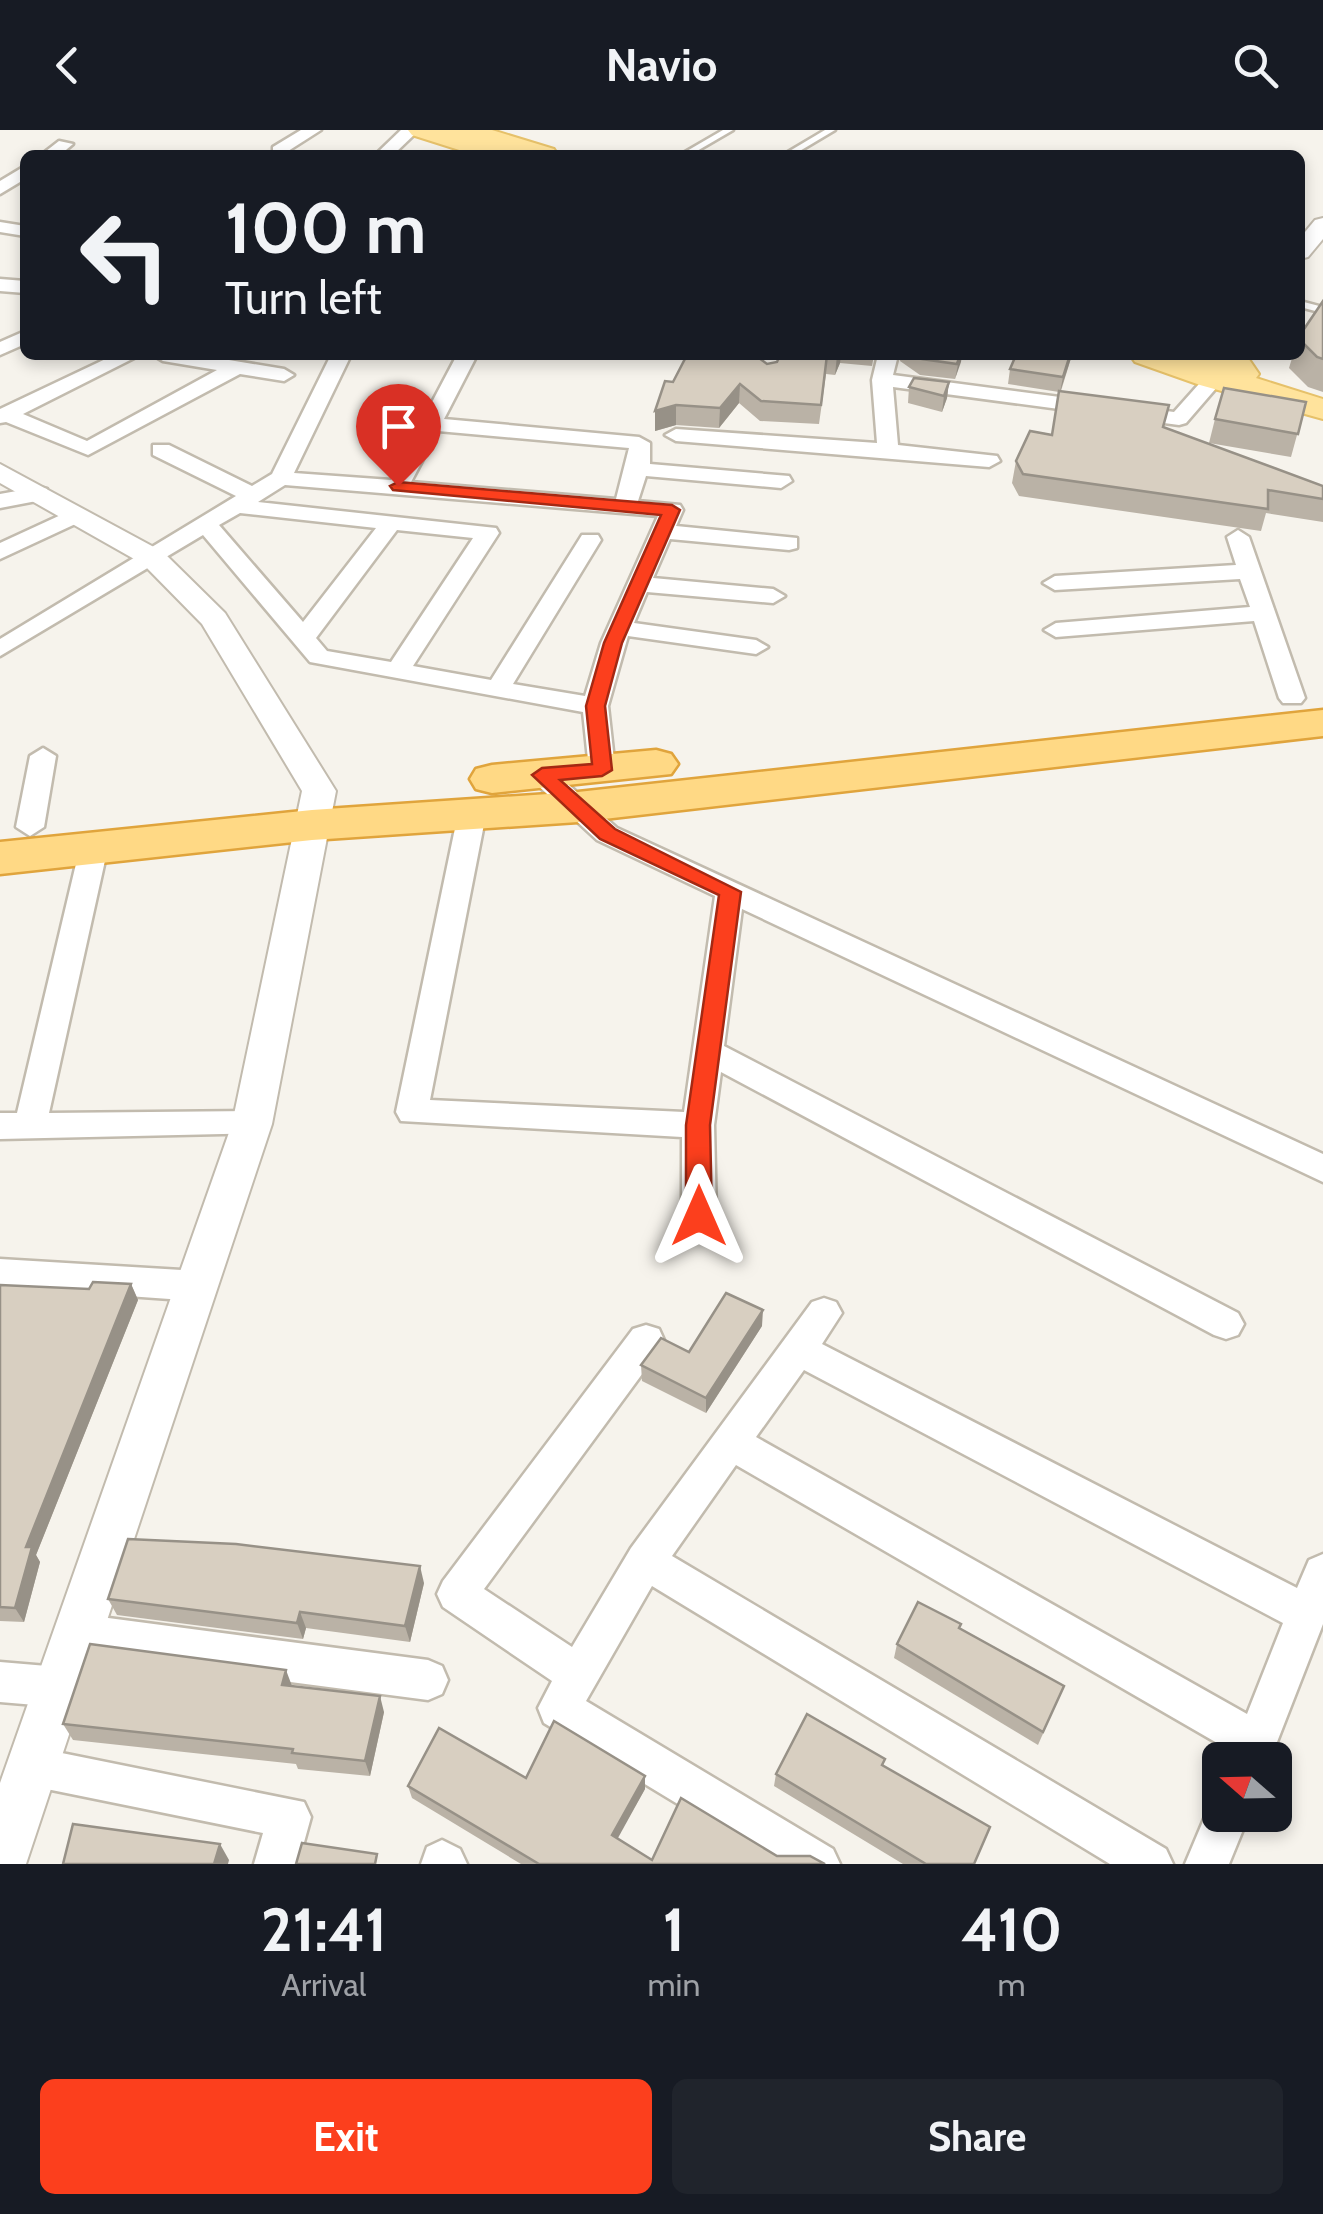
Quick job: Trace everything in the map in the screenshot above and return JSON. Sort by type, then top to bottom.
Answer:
[{"type":"highway","points":[[10,838],[316,808],[472,814],[578,807],[1313,705]]},
{"type":"highway","points":[[10,838],[94,847],[316,808],[542,775],[1313,705]]},
{"type":"main road","points":[[421,130],[484,150]]},
{"type":"main road","points":[[465,130],[529,150]]},
{"type":"main road","points":[[1181,360],[1216,365],[1323,394]]},
{"type":"main road","points":[[1216,365],[1323,409]]},
{"type":"street","points":[[279,150],[312,130]]},
{"type":"street","points":[[389,150],[411,130]]},
{"type":"street","points":[[56,150],[65,144]]},
{"type":"street","points":[[0,189],[20,172]]},
{"type":"street","points":[[1305,246],[1323,225]]},
{"type":"street","points":[[1305,274],[1323,253]]},
{"type":"street","points":[[3,415],[119,360]]},
{"type":"street","points":[[194,360],[284,375]]},
{"type":"street","points":[[0,649],[280,478],[339,360]]},
{"type":"street","points":[[398,486],[464,360]]},
{"type":"street","points":[[887,360],[882,380],[888,450]]},
{"type":"street","points":[[882,380],[1179,418],[1216,365]]},
{"type":"street","points":[[3,415],[88,449],[237,367]]},
{"type":"street","points":[[431,424],[639,443],[637,469],[626,506]]},
{"type":"street","points":[[676,435],[989,461]]},
{"type":"street","points":[[161,450],[247,501],[488,533],[398,670]]},
{"type":"street","points":[[637,469],[781,481]]},
{"type":"street","points":[[0,472],[153,558],[214,619],[316,808],[252,1124],[0,1861]]},
{"type":"street","points":[[280,478],[672,510],[619,628],[595,706],[602,770]]},
{"type":"street","points":[[0,502],[39,494]]},
{"type":"street","points":[[0,552],[76,515]]},
{"type":"street","points":[[303,638],[391,523]]},
{"type":"street","points":[[207,526],[320,656],[595,706]]},
{"type":"street","points":[[662,532],[789,543]]},
{"type":"street","points":[[1238,536],[1262,613],[1313,705]]},
{"type":"street","points":[[498,688],[590,540]]},
{"type":"street","points":[[1055,583],[1249,571]]},
{"type":"street","points":[[639,584],[773,596]]},
{"type":"street","points":[[1056,630],[1262,613]]},
{"type":"street","points":[[619,628],[756,647]]},
{"type":"street","points":[[10,838],[42,756]]},
{"type":"street","points":[[542,775],[608,834],[1323,1169]]},
{"type":"street","points":[[472,814],[412,1112],[698,1125]]},
{"type":"street","points":[[94,847],[15,1126],[252,1124]]},
{"type":"street","points":[[699,1216],[698,1125],[730,892]]},
{"type":"street","points":[[708,1052],[1226,1324]]},
{"type":"street","points":[[0,1272],[198,1286]]},
{"type":"street","points":[[818,1864],[559,1708],[645,1561],[824,1313]]},
{"type":"street","points":[[578,1675],[458,1594],[646,1340]]},
{"type":"street","points":[[798,1349],[1307,1614]]},
{"type":"street","points":[[730,1442],[1237,1742]]},
{"type":"street","points":[[645,1561],[1150,1864]]},
{"type":"street","points":[[1256,1742],[1323,1573]]},
{"type":"street","points":[[78,1634],[428,1680]]},
{"type":"street","points":[[0,1682],[59,1687]]},
{"type":"street","points":[[32,1768],[289,1817],[276,1864]]},
{"type":"street","points":[[1207,1864],[1220,1832]]},
{"type":"lane","points":[[693,150],[729,130]]},
{"type":"lane","points":[[796,150],[831,130]]},
{"type":"building","points":[[1323,301],[1323,359],[1305,345],[1305,328]]},
{"type":"building","points":[[684,360],[762,360],[767,364],[778,360],[826,360],[821,405],[761,401],[740,384],[720,408],[676,405],[655,411],[665,381],[673,382]]},
{"type":"building","points":[[1014,360],[1068,360],[1063,377],[1010,369]]},
{"type":"building","points":[[914,378],[949,382],[944,396],[909,387]]},
{"type":"building","points":[[1224,388],[1306,402],[1298,434],[1215,419]]},
{"type":"building","points":[[1059,391],[1169,405],[1163,427],[1323,486],[1323,499],[1268,490],[1268,509],[1023,474],[1016,461],[1030,431],[1052,435]]},
{"type":"building","points":[[93,1282],[131,1284],[26,1547],[32,1547],[15,1608],[0,1607],[0,1285],[89,1289]]},
{"type":"building","points":[[726,1293],[763,1310],[706,1398],[641,1365],[661,1338],[689,1352]]},
{"type":"building","points":[[128,1539],[236,1544],[420,1566],[405,1626],[300,1612],[297,1623],[108,1599]]},
{"type":"building","points":[[918,1602],[1064,1686],[1043,1732],[897,1644]]},
{"type":"building","points":[[90,1644],[286,1670],[282,1685],[380,1696],[365,1761],[292,1753],[293,1749],[63,1724]]},
{"type":"building","points":[[807,1714],[885,1759],[882,1765],[990,1827],[974,1864],[926,1864],[776,1774]]},
{"type":"building","points":[[554,1721],[645,1776],[612,1835],[652,1860],[681,1798],[777,1856],[810,1856],[825,1864],[539,1864],[408,1786],[439,1728],[526,1778]]},
{"type":"building","points":[[73,1824],[220,1844],[214,1864],[63,1864]]},
{"type":"building","points":[[302,1843],[377,1854],[375,1864],[296,1864]]},
{"type":"route","points":[[398,486],[672,510],[613,643],[595,706],[602,770],[542,775],[608,834],[730,892],[698,1125],[699,1216]]}]
